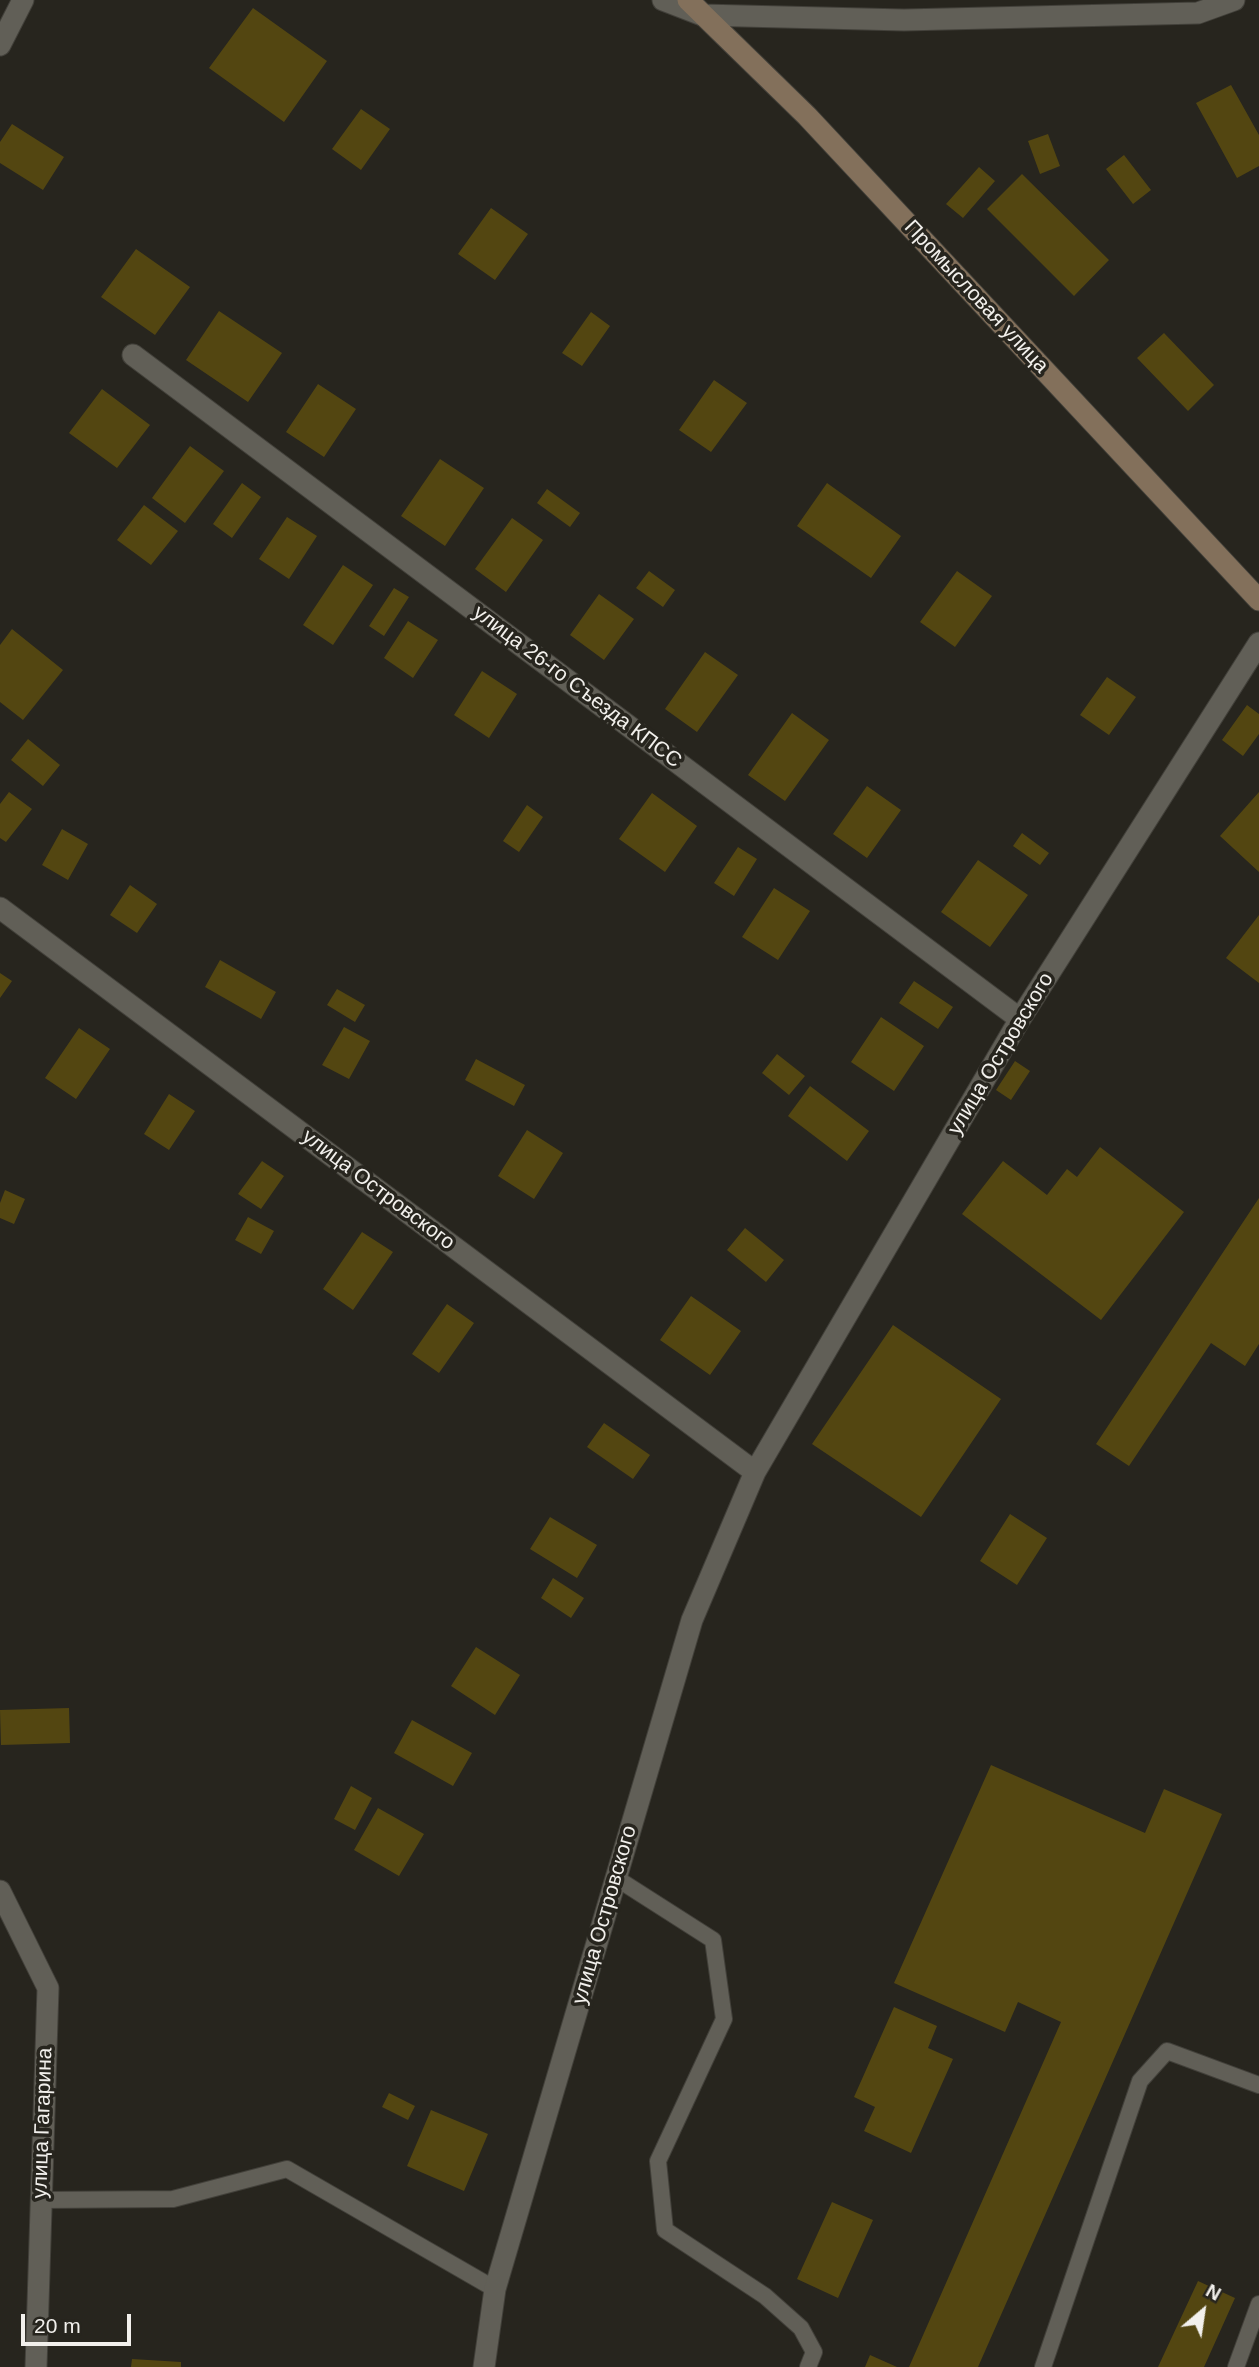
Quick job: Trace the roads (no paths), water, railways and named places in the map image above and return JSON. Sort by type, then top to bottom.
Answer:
[{"type":"main road","name":"Промысловая улица","points":[[695,7],[807,116],[1259,600]]},
{"type":"street","points":[[0,45],[23,0]]},
{"type":"street","points":[[663,0],[695,7],[904,20],[1198,13],[1234,0]]},
{"type":"street","name":"улица 26-го Съезда КПСС","points":[[133,355],[1020,1019]]},
{"type":"street","name":"улица Островского","points":[[484,2367],[495,2289],[692,1620],[755,1472],[1020,1019],[1259,643]]},
{"type":"street","name":"улица Островского","points":[[0,908],[755,1472]]},
{"type":"street","name":"улица Гагарина","points":[[0,1891],[48,1988],[36,2367]]},
{"type":"lane","points":[[616,1878],[713,1940],[724,2020],[658,2161],[665,2230],[765,2296],[801,2328],[814,2352],[808,2367]]},
{"type":"lane","points":[[1043,2367],[1140,2081],[1167,2052],[1259,2085]]},
{"type":"lane","points":[[40,2200],[173,2199],[287,2168],[495,2289]]},
{"type":"lane","points":[[1236,2367],[1259,2304]]}]
